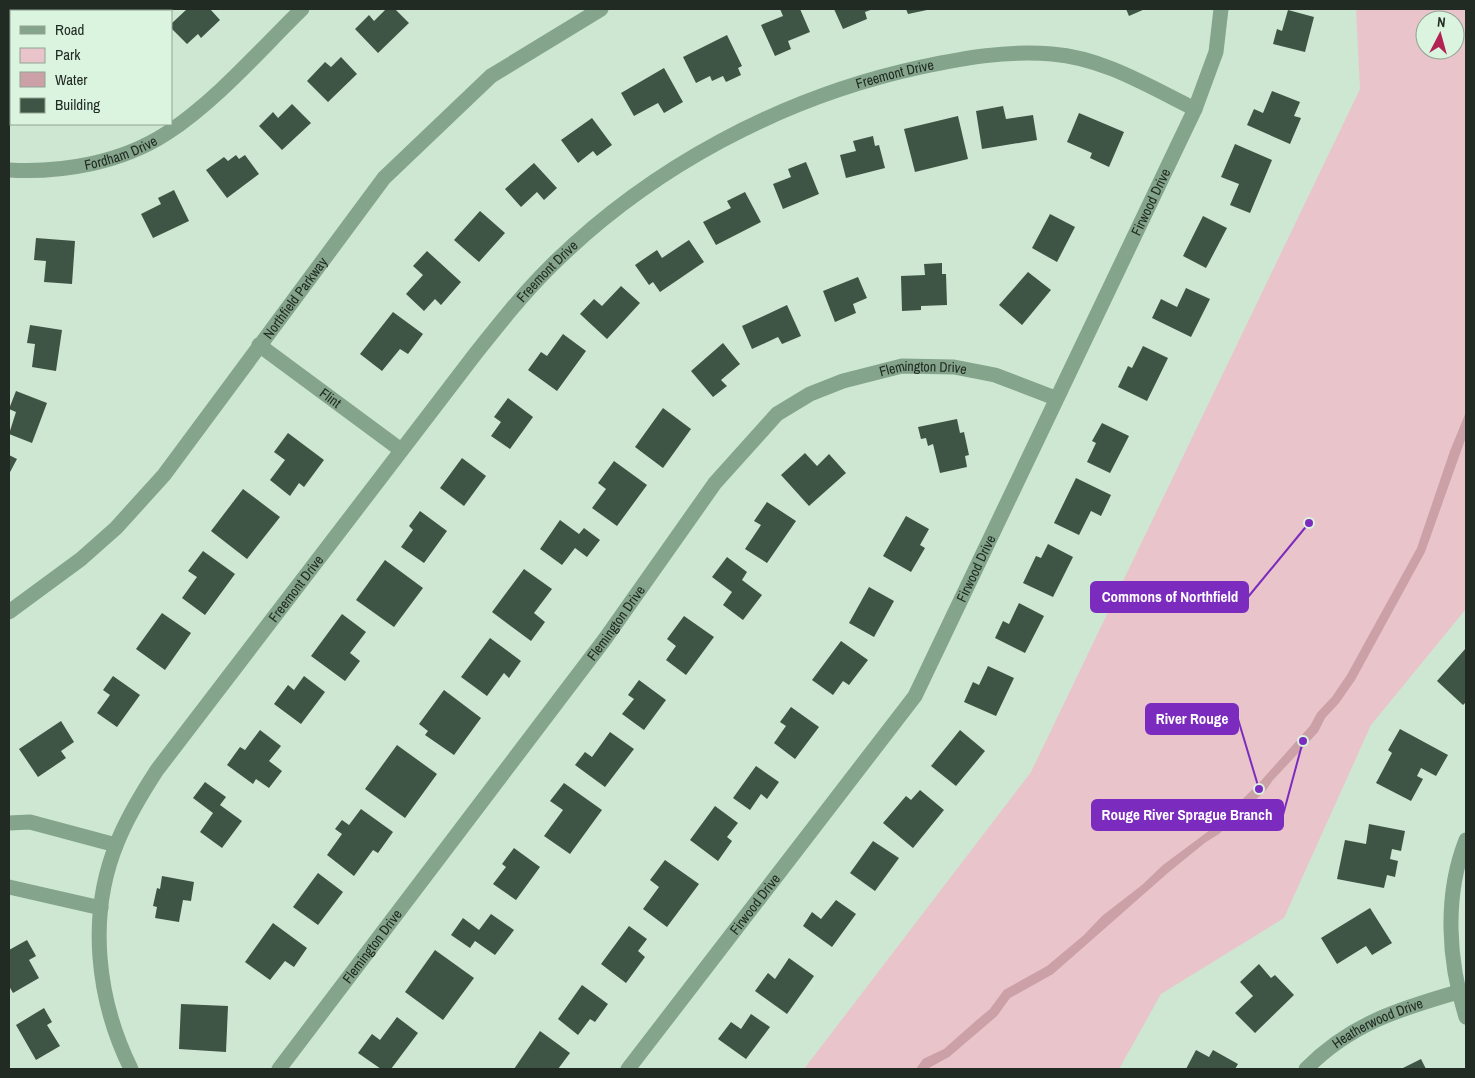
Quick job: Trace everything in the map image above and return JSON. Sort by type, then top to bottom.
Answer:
[{"type":"street","name":"Fordham Drive","points":[[9,170],[73,168],[125,153],[159,138],[194,112],[302,9]]},
{"type":"street","name":"Northfield Parkway","points":[[9,612],[82,559],[116,528],[164,476],[384,178],[491,76],[601,9]]},
{"type":"street","name":"Firwood Drive","points":[[628,1069],[915,696],[1055,398],[1195,108],[1216,52],[1221,9]]},
{"type":"street","name":"Freemont Drive","points":[[131,1069],[123,1054],[104,996],[99,940],[101,908],[116,845],[129,818],[157,770],[401,450],[515,304],[572,247],[642,191],[673,169],[755,123],[845,88],[905,70],[990,54],[1053,54],[1100,64],[1195,108]]},
{"type":"street","name":"Flint","points":[[259,345],[401,450]]},
{"type":"street","name":"Flemington Drive","points":[[279,1069],[605,639],[715,482],[777,414],[810,394],[835,384],[872,372],[902,366],[954,367],[995,375],[1034,388],[1055,398]]},
{"type":"street","points":[[9,823],[30,822],[116,845]]},
{"type":"street","points":[[1466,840],[1455,879],[1452,950],[1458,992],[1466,1017]]},
{"type":"street","points":[[9,886],[101,908]]},
{"type":"street","name":"Heatherwood Drive","points":[[1306,1069],[1340,1040],[1362,1026],[1408,1006],[1458,992]]},
{"type":"green space","points":[[1356,9],[1466,9],[1466,609],[1371,725],[1284,918],[1161,994],[1119,1069],[804,1069],[1031,772],[1360,89]]},
{"type":"water","points":[[1466,412],[1466,437],[1425,552],[1355,680],[1339,703],[1325,718],[1318,732],[1266,790],[1219,834],[1169,872],[1053,974],[1010,998],[997,1016],[949,1057],[927,1069],[916,1069],[923,1059],[944,1049],[990,1009],[1004,990],[1047,966],[1084,935],[1102,916],[1142,885],[1163,865],[1214,827],[1259,783],[1310,726],[1317,713],[1332,697],[1347,675],[1417,548],[1450,451]]},
{"type":"building","points":[[60,9],[91,9],[91,10]]},
{"type":"building","points":[[187,9],[210,9],[220,20],[201,38],[198,34],[187,44],[172,29],[172,23]]},
{"type":"building","points":[[386,9],[395,9],[409,23],[378,53],[355,29],[369,15],[374,21]]},
{"type":"building","points":[[780,9],[800,9],[810,32],[788,41],[791,49],[775,56],[761,25],[783,16]]},
{"type":"building","points":[[834,9],[873,9],[865,12],[867,19],[843,29]]},
{"type":"building","points":[[906,9],[927,9],[927,10],[908,14]]},
{"type":"building","points":[[1126,9],[1145,9],[1129,16]]},
{"type":"building","points":[[1288,10],[1314,17],[1305,52],[1273,44],[1277,29],[1282,31]]},
{"type":"building","points":[[727,35],[742,66],[738,68],[741,75],[726,82],[723,76],[712,81],[710,76],[696,83],[683,57]]},
{"type":"building","points":[[341,57],[357,74],[328,102],[307,81],[325,62],[331,67]]},
{"type":"building","points":[[664,68],[683,102],[664,113],[658,103],[634,116],[621,93]]},
{"type":"building","points":[[1272,91],[1300,102],[1294,116],[1301,118],[1290,144],[1247,125],[1254,109],[1263,113]]},
{"type":"building","points":[[292,104],[311,123],[282,150],[259,126],[273,112],[278,118]]},
{"type":"building","points":[[1003,106],[1006,119],[1033,115],[1037,140],[982,149],[976,111]]},
{"type":"building","points":[[1079,113],[1124,132],[1109,167],[1090,158],[1092,153],[1067,142]]},
{"type":"building","points":[[958,116],[968,159],[915,172],[904,129]]},
{"type":"building","points":[[592,118],[612,145],[597,156],[593,151],[578,163],[561,140]]},
{"type":"building","points":[[873,136],[875,146],[879,145],[885,168],[846,178],[840,155],[856,151],[853,141]]},
{"type":"building","points":[[1235,144],[1272,160],[1250,213],[1230,205],[1239,184],[1221,177]]},
{"type":"building","points":[[236,155],[239,159],[245,155],[259,174],[227,198],[206,170],[224,157],[228,161]]},
{"type":"building","points":[[806,162],[819,194],[783,209],[773,184],[791,177],[788,169]]},
{"type":"building","points":[[534,163],[557,188],[544,200],[537,192],[521,207],[505,189]]},
{"type":"building","points":[[174,190],[189,221],[153,238],[141,214],[161,204],[158,198]]},
{"type":"building","points":[[745,192],[761,222],[716,245],[703,222],[731,208],[727,201]]},
{"type":"building","points":[[480,211],[505,233],[479,262],[454,240]]},
{"type":"building","points":[[1050,214],[1075,227],[1057,262],[1032,248]]},
{"type":"building","points":[[1203,216],[1227,228],[1206,268],[1183,256]]},
{"type":"building","points":[[36,238],[75,241],[72,284],[44,282],[46,261],[34,260]]},
{"type":"building","points":[[689,240],[704,262],[660,292],[653,282],[649,285],[635,265],[657,250],[662,258]]},
{"type":"building","points":[[427,251],[461,282],[441,305],[435,299],[424,311],[406,294],[423,275],[413,266]]},
{"type":"building","points":[[942,263],[942,274],[946,274],[947,305],[921,306],[921,310],[902,311],[901,276],[925,275],[924,264]]},
{"type":"building","points":[[1028,272],[1051,290],[1022,325],[999,305]]},
{"type":"building","points":[[858,277],[867,298],[853,304],[856,313],[835,322],[823,291]]},
{"type":"building","points":[[621,286],[640,303],[607,339],[580,314],[594,299],[602,306]]},
{"type":"building","points":[[1186,288],[1210,299],[1191,337],[1152,318],[1161,299],[1177,307]]},
{"type":"building","points":[[787,305],[801,336],[782,344],[778,337],[752,349],[742,326]]},
{"type":"building","points":[[393,312],[423,334],[408,354],[400,349],[382,371],[360,354]]},
{"type":"building","points":[[30,325],[62,330],[56,371],[32,367],[35,344],[27,343]]},
{"type":"building","points":[[563,334],[586,351],[557,391],[528,370],[541,352],[547,356]]},
{"type":"building","points":[[723,343],[740,364],[721,380],[727,386],[713,397],[691,371]]},
{"type":"building","points":[[1143,346],[1168,358],[1147,401],[1118,387],[1128,366],[1132,368]]},
{"type":"building","points":[[16,391],[47,403],[32,443],[9,434],[16,412],[9,409]]},
{"type":"building","points":[[508,398],[533,417],[510,449],[491,436],[501,422],[494,417]]},
{"type":"building","points":[[663,408],[691,429],[663,468],[635,447]]},
{"type":"building","points":[[957,419],[960,433],[964,432],[969,455],[965,456],[967,467],[940,473],[933,444],[928,446],[926,438],[921,439],[918,427]]},
{"type":"building","points":[[1102,423],[1129,436],[1110,473],[1087,462],[1096,443],[1092,441]]},
{"type":"building","points":[[288,433],[324,460],[304,487],[299,483],[290,496],[270,480],[285,460],[274,452]]},
{"type":"building","points":[[805,453],[817,466],[829,454],[846,473],[809,506],[781,475]]},
{"type":"building","points":[[9,455],[17,459],[9,474]]},
{"type":"building","points":[[462,458],[486,476],[464,506],[440,488]]},
{"type":"building","points":[[614,461],[647,485],[617,526],[592,508],[606,489],[598,483]]},
{"type":"building","points":[[1076,478],[1111,495],[1101,516],[1091,511],[1079,535],[1054,523]]},
{"type":"building","points":[[243,489],[280,517],[247,559],[211,531]]},
{"type":"building","points":[[767,502],[796,521],[767,563],[745,549],[761,525],[754,521]]},
{"type":"building","points":[[420,511],[447,531],[424,563],[401,547],[413,530],[409,526]]},
{"type":"building","points":[[906,516],[929,529],[920,545],[925,548],[911,572],[883,556]]},
{"type":"building","points":[[560,520],[579,534],[584,528],[600,540],[587,557],[575,548],[562,565],[540,549]]},
{"type":"building","points":[[1048,544],[1073,557],[1053,597],[1023,583],[1036,556],[1041,558]]},
{"type":"building","points":[[203,551],[235,574],[205,615],[182,598],[197,577],[188,571]]},
{"type":"building","points":[[727,557],[747,572],[742,580],[762,595],[743,620],[723,605],[732,592],[712,577]]},
{"type":"building","points":[[385,560],[423,588],[394,627],[356,600]]},
{"type":"building","points":[[524,569],[552,589],[534,613],[545,622],[531,641],[492,612]]},
{"type":"building","points":[[869,587],[894,601],[874,637],[849,623]]},
{"type":"building","points":[[1019,603],[1044,616],[1025,653],[995,638],[1003,621],[1009,624]]},
{"type":"building","points":[[162,613],[191,633],[165,670],[136,649]]},
{"type":"building","points":[[342,614],[366,632],[350,653],[360,661],[345,681],[311,656]]},
{"type":"building","points":[[684,616],[714,637],[686,675],[666,660],[676,646],[667,639]]},
{"type":"building","points":[[490,638],[521,661],[509,678],[504,673],[487,696],[461,677]]},
{"type":"building","points":[[841,641],[868,660],[849,685],[843,681],[833,695],[812,680]]},
{"type":"building","points":[[1466,648],[1466,702],[1463,705],[1437,681]]},
{"type":"building","points":[[988,666],[1014,678],[996,716],[964,702],[973,682],[979,685]]},
{"type":"building","points":[[113,676],[140,695],[117,727],[97,713],[110,695],[103,690]]},
{"type":"building","points":[[304,676],[325,692],[301,724],[274,704],[288,685],[294,690]]},
{"type":"building","points":[[639,680],[666,700],[644,730],[622,714],[634,699],[628,695]]},
{"type":"building","points":[[444,690],[481,718],[454,755],[425,735],[428,731],[419,724]]},
{"type":"building","points":[[791,707],[819,727],[795,759],[774,743],[786,726],[780,722]]},
{"type":"building","points":[[61,721],[74,742],[61,751],[66,758],[38,777],[19,749]]},
{"type":"building","points":[[1400,729],[1448,755],[1436,776],[1421,768],[1417,776],[1423,779],[1411,801],[1376,783],[1392,753],[1388,750]]},
{"type":"building","points":[[260,730],[281,746],[269,761],[282,771],[269,788],[256,779],[253,784],[227,765],[240,747],[245,750]]},
{"type":"building","points":[[960,730],[985,751],[956,786],[931,766]]},
{"type":"building","points":[[610,732],[634,749],[605,787],[575,765],[585,752],[592,757]]},
{"type":"building","points":[[397,745],[437,774],[405,818],[365,789]]},
{"type":"building","points":[[756,766],[779,782],[767,799],[761,794],[750,810],[733,798]]},
{"type":"building","points":[[205,782],[226,797],[220,805],[242,821],[222,848],[200,832],[213,813],[193,798]]},
{"type":"building","points":[[564,783],[602,810],[570,854],[544,836],[563,810],[550,801]]},
{"type":"building","points":[[920,790],[944,810],[913,848],[883,823],[906,796],[911,800]]},
{"type":"building","points":[[715,806],[738,823],[727,837],[732,841],[718,861],[690,840]]},
{"type":"building","points":[[361,809],[393,832],[378,853],[373,850],[354,876],[327,855],[342,834],[335,829],[342,820],[349,825]]},
{"type":"building","points":[[1369,824],[1405,831],[1401,851],[1392,849],[1390,859],[1398,861],[1395,877],[1387,875],[1384,888],[1337,879],[1345,840],[1366,844]]},
{"type":"building","points":[[873,841],[899,858],[875,891],[850,873]]},
{"type":"building","points":[[514,848],[540,867],[516,900],[493,884],[506,867],[502,864]]},
{"type":"building","points":[[665,860],[699,884],[667,927],[643,909],[659,887],[650,880]]},
{"type":"building","points":[[318,873],[343,892],[318,925],[293,907]]},
{"type":"building","points":[[162,876],[194,882],[191,901],[183,900],[179,922],[155,918],[157,907],[153,906],[157,888],[160,889]]},
{"type":"building","points":[[836,900],[856,914],[832,947],[803,926],[812,912],[821,919]]},
{"type":"building","points":[[1370,908],[1392,943],[1372,955],[1366,946],[1337,964],[1321,938]]},
{"type":"building","points":[[491,914],[514,930],[495,955],[475,941],[470,948],[451,935],[463,918],[479,930]]},
{"type":"building","points":[[273,923],[307,948],[294,967],[285,961],[270,980],[245,962]]},
{"type":"building","points":[[629,926],[647,939],[638,951],[645,957],[626,983],[601,964]]},
{"type":"building","points":[[27,940],[36,956],[29,960],[39,978],[13,993],[9,986],[9,950]]},
{"type":"building","points":[[435,950],[474,978],[443,1020],[405,992]]},
{"type":"building","points":[[789,958],[814,976],[787,1014],[755,991],[768,973],[775,979]]},
{"type":"building","points":[[1259,964],[1271,978],[1275,975],[1294,995],[1255,1033],[1235,1013],[1253,996],[1240,982]]},
{"type":"building","points":[[582,985],[608,1004],[595,1022],[590,1019],[578,1035],[558,1019]]},
{"type":"building","points":[[181,1004],[228,1006],[226,1052],[179,1049]]},
{"type":"building","points":[[44,1008],[52,1022],[47,1025],[60,1046],[36,1060],[16,1025]]},
{"type":"building","points":[[751,1014],[770,1027],[746,1059],[718,1039],[731,1022],[741,1029]]},
{"type":"building","points":[[397,1017],[418,1033],[391,1069],[381,1069],[358,1053],[372,1034],[380,1040]]},
{"type":"building","points":[[540,1031],[570,1053],[558,1069],[514,1069]]},
{"type":"building","points":[[1196,1050],[1209,1057],[1213,1050],[1238,1064],[1235,1069],[1186,1069]]},
{"type":"building","points":[[1421,1059],[1426,1069],[1401,1069]]},
{"type":"place","name":"Commons of Northfield","points":[[1309,523]]},
{"type":"place","name":"Rouge River Sprague Branch","points":[[1303,741]]},
{"type":"place","name":"River Rouge","points":[[1259,789]]}]
